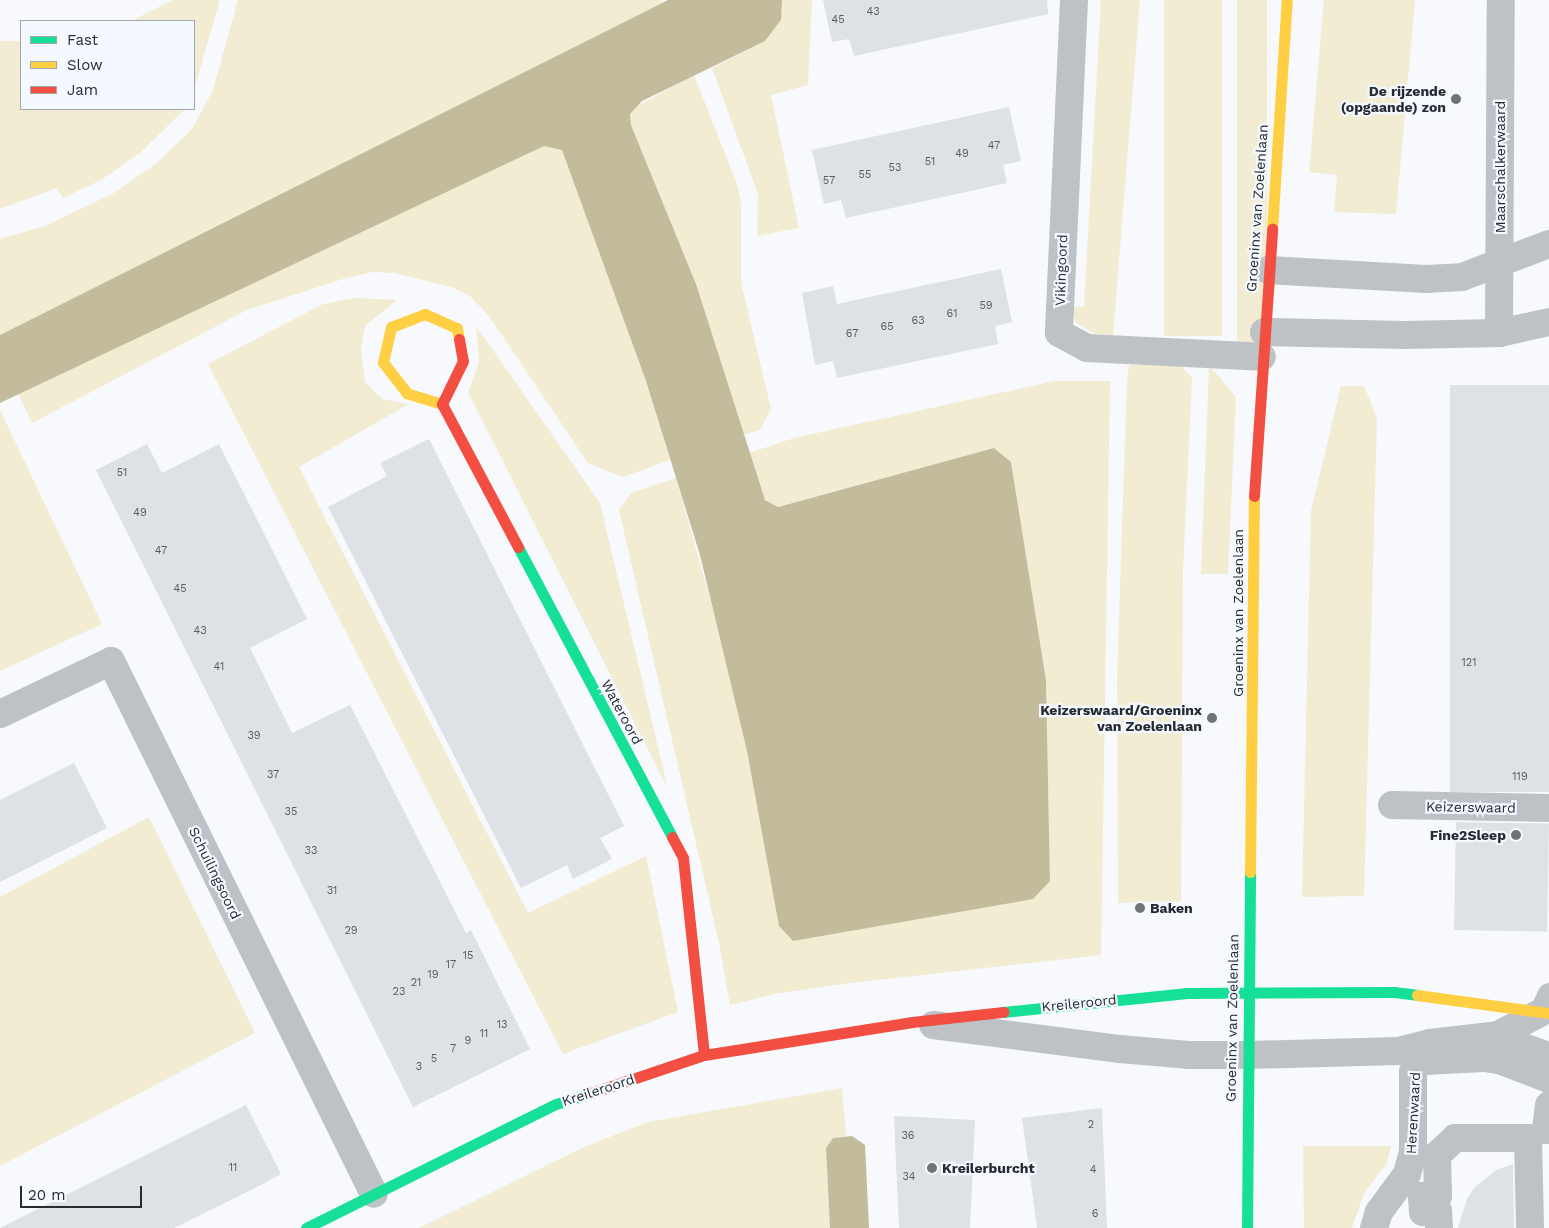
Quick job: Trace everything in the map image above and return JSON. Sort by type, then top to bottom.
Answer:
[{"type":"street","name":"Vikingoord","points":[[1074,0],[1058,333],[1087,348],[1263,344]]},
{"type":"street","name":"Groeninx van Zoelenlaan","points":[[1247,1228],[1253,517],[1287,0]]},
{"type":"street","name":"Maarschalkerwaard","points":[[1499,333],[1501,0]]},
{"type":"street","points":[[1268,270],[1426,279],[1462,277],[1549,244]]},
{"type":"street","points":[[425,314],[457,328],[463,361],[442,404],[407,393],[383,362],[391,326],[425,314]]},
{"type":"street","points":[[1263,344],[1405,335],[1499,333],[1549,322]]},
{"type":"street","name":"Wateroord","points":[[442,404],[683,858],[704,1055]]},
{"type":"street","name":"Schuilingsoord","points":[[0,714],[111,661],[374,1194]]},
{"type":"street","name":"Keizerswaard","points":[[1392,805],[1549,808]]},
{"type":"street","points":[[1248,993],[1394,992],[1546,1007]]},
{"type":"street","name":"Kreileroord","points":[[306,1228],[556,1104],[704,1055],[912,1022],[1188,993],[1248,993]]},
{"type":"street","points":[[1247,1055],[1398,1051],[1430,1043],[1498,1035],[1546,1007]]},
{"type":"street","name":"Kreileroord","points":[[912,1022],[1120,1049],[1188,1055],[1247,1055]]},
{"type":"street","name":"Herenwaard","points":[[1374,1228],[1382,1206],[1406,1174],[1413,1152],[1413,1072],[1416,1065],[1424,1061],[1484,1058],[1499,1060],[1549,1079]]},
{"type":"street","points":[[1549,1105],[1546,1130],[1549,1130]]},
{"type":"street","points":[[1549,1137],[1549,1174]]},
{"type":"street","name":"Herenwaard","points":[[1439,1228],[1438,1211],[1423,1212],[1422,1196],[1438,1196],[1436,1155],[1455,1138],[1528,1138],[1530,1228]]},
{"type":"street","points":[[1549,1184],[1549,1228]]},
{"type":"lane","points":[[1498,1035],[1549,1053]]},
{"type":"shaded area","points":[[173,0],[220,0],[195,87],[195,20],[133,20]]},
{"type":"shaded area","points":[[238,0],[662,0],[663,2],[0,335],[0,239],[45,226],[112,194],[157,163],[192,129],[213,90]]},
{"type":"shaded area","points":[[668,0],[782,0],[781,20],[765,41],[642,101],[630,114],[631,125],[696,284],[765,500],[778,507],[994,448],[1011,462],[1046,680],[1050,881],[1033,899],[793,941],[779,926],[747,751],[700,555],[646,381],[562,150],[544,146],[0,403],[0,335]]},
{"type":"shaded area","points":[[782,0],[812,0],[808,85],[771,95],[799,228],[757,236],[758,194],[712,68],[765,41],[781,20]]},
{"type":"shaded area","points":[[1101,0],[1140,0],[1113,335],[1095,334],[1077,324],[1067,306],[1084,307]]},
{"type":"shaded area","points":[[1164,0],[1222,0],[1222,336],[1164,336]]},
{"type":"shaded area","points":[[1237,0],[1267,0],[1267,342],[1237,342]]},
{"type":"shaded area","points":[[1324,0],[1415,0],[1396,214],[1334,212],[1337,175],[1309,172]]},
{"type":"shaded area","points":[[0,41],[20,41],[20,110],[184,110],[140,153],[101,180],[63,198],[57,188],[0,209]]},
{"type":"shaded area","points":[[694,75],[737,184],[741,203],[741,282],[771,409],[760,430],[743,435],[696,284],[631,125],[630,114],[635,107]]},
{"type":"shaded area","points":[[544,146],[563,150],[646,381],[670,460],[623,477],[588,463],[489,316],[470,296],[451,287],[395,273],[373,272],[346,278],[247,310],[32,423],[18,394]]},
{"type":"shaded area","points":[[355,298],[397,300],[365,326],[361,349],[365,382],[382,399],[409,404],[299,467],[528,913],[646,856],[678,1012],[563,1054],[208,364],[323,304]]},
{"type":"shaded area","points":[[476,326],[600,503],[668,789],[468,392],[479,362]]},
{"type":"shaded area","points":[[1177,363],[1192,377],[1183,572],[1181,901],[1118,903],[1117,677],[1127,381],[1129,365]]},
{"type":"shaded area","points":[[1209,365],[1236,397],[1228,574],[1201,574]]},
{"type":"shaded area","points":[[1055,381],[1110,381],[1101,955],[842,984],[774,994],[730,1005],[719,943],[619,510],[631,493],[676,478],[729,666],[793,941],[1050,881],[1046,680],[1011,462],[994,448],[777,507],[765,500],[749,453],[794,438]]},
{"type":"shaded area","points":[[1341,386],[1364,386],[1377,418],[1364,896],[1302,897],[1311,511]]},
{"type":"shaded area","points":[[0,410],[102,624],[0,671]]},
{"type":"shaded area","points":[[149,817],[255,1033],[0,1166],[0,897]]},
{"type":"shaded area","points":[[842,1088],[846,1136],[833,1138],[826,1148],[830,1228],[419,1228],[584,1147],[648,1122]]},
{"type":"shaded area","points":[[852,1136],[865,1145],[869,1228],[830,1228],[826,1148],[833,1138]]},
{"type":"shaded area","points":[[1303,1146],[1391,1146],[1387,1163],[1364,1193],[1352,1228],[1304,1228]]},
{"type":"building","points":[[823,0],[1047,0],[1048,14],[854,56],[849,39],[832,42]]},
{"type":"building","points":[[1009,107],[1021,161],[1003,165],[1007,183],[846,218],[841,200],[824,204],[812,150]]},
{"type":"building","points":[[1001,269],[1012,322],[995,326],[998,344],[837,378],[833,361],[815,365],[802,293],[833,286],[837,304]]},
{"type":"building","points":[[1450,385],[1549,385],[1549,792],[1450,792]]},
{"type":"building","points":[[429,439],[624,826],[600,838],[612,859],[573,879],[567,865],[521,888],[328,507],[387,476],[380,463]]},
{"type":"building","points":[[147,444],[162,473],[219,444],[307,619],[250,648],[292,733],[350,705],[466,933],[471,930],[530,1049],[413,1107],[96,470]]},
{"type":"building","points":[[74,763],[107,828],[0,882],[0,800]]},
{"type":"building","points":[[1456,822],[1549,824],[1547,932],[1454,930]]},
{"type":"building","points":[[246,1105],[281,1174],[263,1184],[174,1228],[0,1228]]},
{"type":"building","points":[[1102,1108],[1107,1228],[1037,1228],[1022,1118]]},
{"type":"building","points":[[894,1116],[975,1120],[970,1228],[899,1228]]},
{"type":"building","points":[[1513,1164],[1514,1228],[1458,1228],[1467,1199],[1475,1187],[1496,1170]]},
{"type":"traffic: fast","points":[[518,547],[672,837]]},
{"type":"traffic: fast","points":[[1247,1228],[1250,872]]},
{"type":"traffic: fast","points":[[1003,1012],[1187,993],[1394,992],[1417,995]]},
{"type":"traffic: fast","points":[[306,1228],[556,1104],[588,1094]]},
{"type":"traffic: slow","points":[[1272,229],[1287,0]]},
{"type":"traffic: slow","points":[[442,404],[407,393],[383,362],[391,327],[425,314],[457,328],[459,339]]},
{"type":"traffic: slow","points":[[1250,872],[1254,496]]},
{"type":"traffic: slow","points":[[1417,995],[1549,1013]]},
{"type":"traffic: jam","points":[[1254,496],[1272,229]]},
{"type":"traffic: jam","points":[[459,339],[463,361],[442,404],[518,547]]},
{"type":"traffic: jam","points":[[672,837],[683,858],[704,1055]]},
{"type":"traffic: jam","points":[[588,1094],[704,1055],[912,1022],[1003,1012]]},
{"type":"place","name":"De rijzende (opgaande) zon","points":[[1456,99]]},
{"type":"place","name":"Keizerswaard/Groeninx van Zoelenlaan","points":[[1212,718]]},
{"type":"place","name":"Fine2Sleep","points":[[1516,835]]},
{"type":"place","name":"Baken","points":[[1140,908]]},
{"type":"place","name":"Kreilerburcht","points":[[932,1168]]}]
